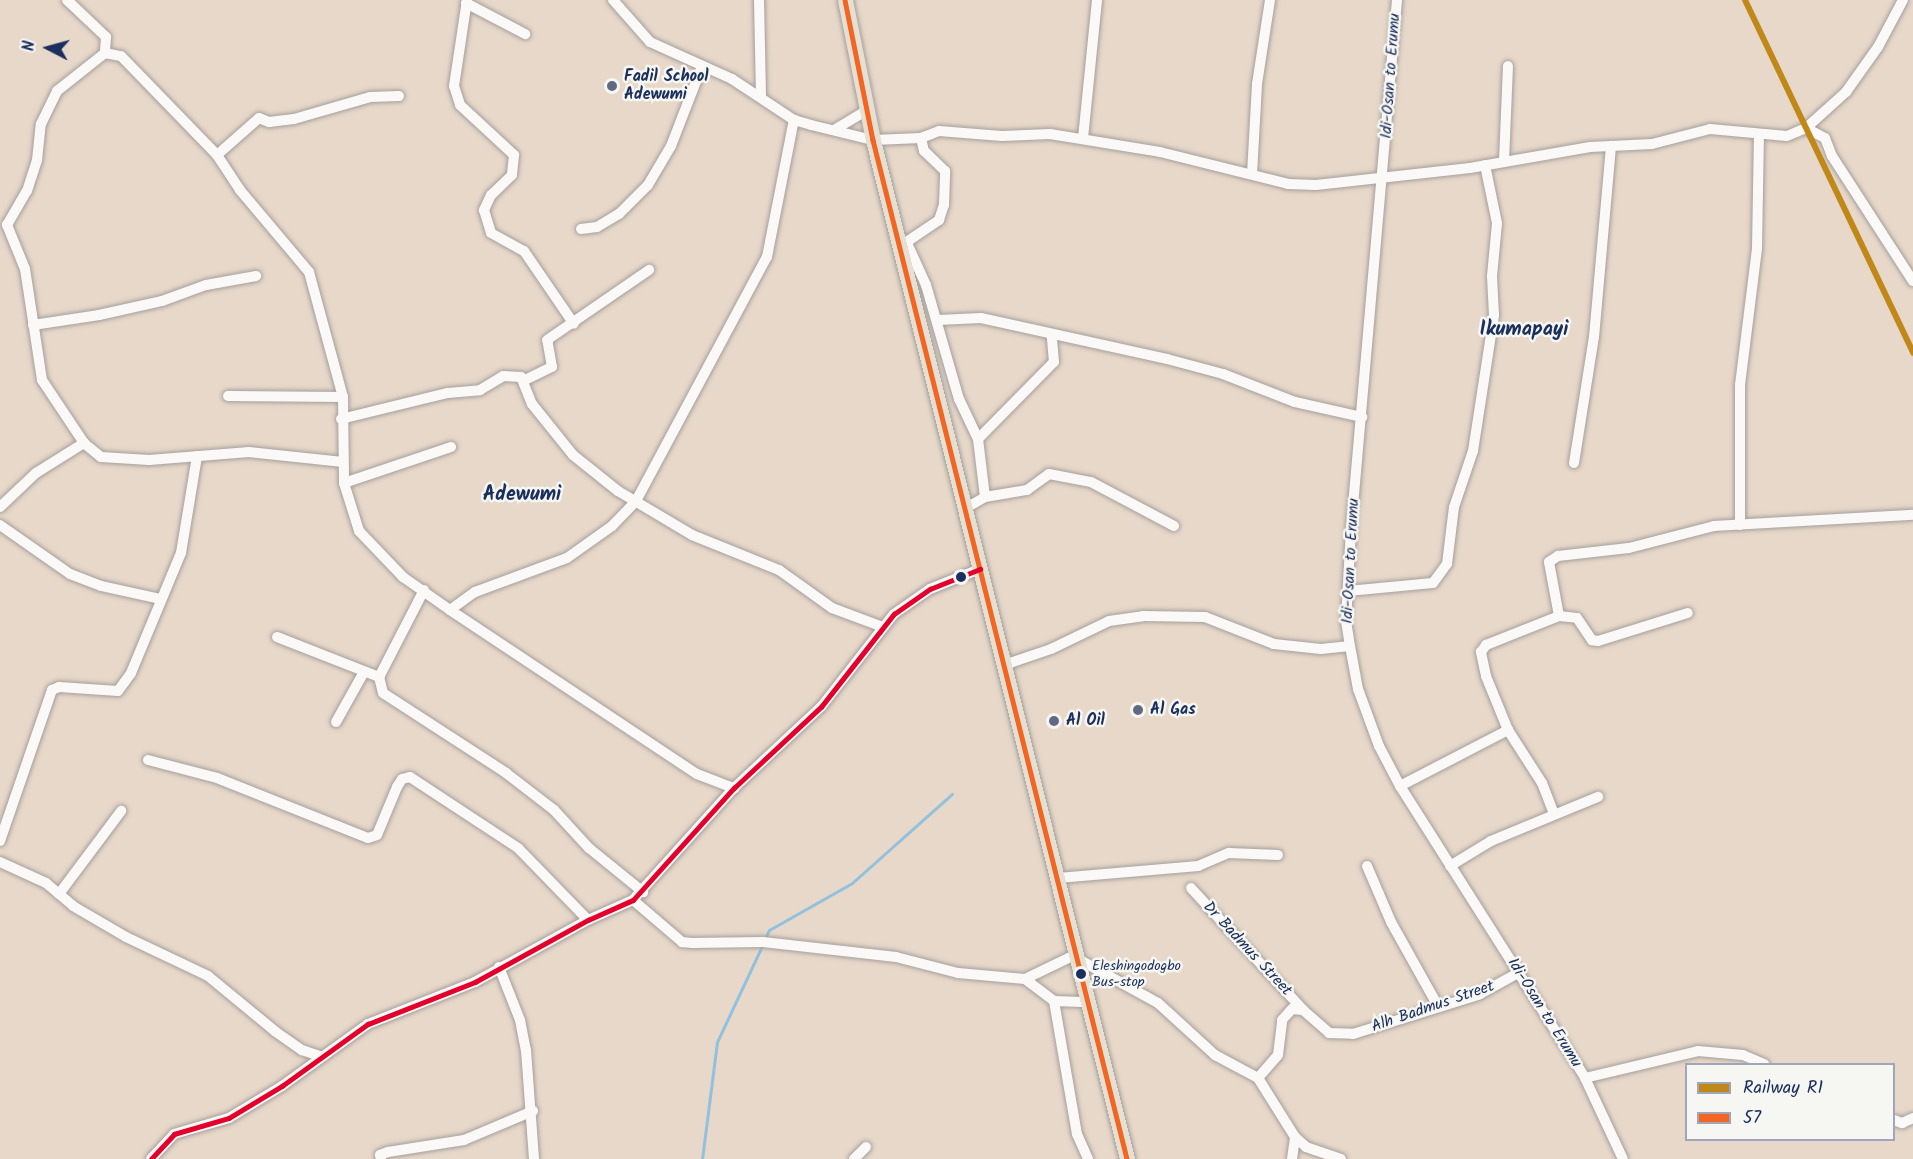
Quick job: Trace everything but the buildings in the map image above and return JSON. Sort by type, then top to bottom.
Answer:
[{"type":"main road","points":[[845,0],[873,140],[903,245],[980,569],[1127,1159]]},
{"type":"street","points":[[67,0],[106,37],[105,53],[57,92],[41,124],[37,160],[27,191],[8,220],[8,231],[25,269],[42,380],[84,443],[101,457],[197,456],[249,452],[343,462]]},
{"type":"street","points":[[614,0],[650,42],[761,95],[794,120],[873,140],[921,138],[939,131],[1083,138],[1252,174],[1288,184],[1316,185],[1349,184],[1384,177],[1611,146],[1652,144],[1710,129],[1787,136],[1806,128],[1846,93],[1878,47],[1903,0]]},
{"type":"street","points":[[759,0],[761,95]]},
{"type":"street","points":[[1083,138],[1098,0]]},
{"type":"street","points":[[1252,174],[1257,84],[1270,0]]},
{"type":"street","name":"Idi-Osan to Erumu","points":[[1397,0],[1346,621],[1358,689],[1379,746],[1400,786],[1585,1078],[1623,1159]]},
{"type":"street","points":[[525,34],[467,1],[454,86],[460,105],[514,155],[512,176],[491,195],[484,210],[491,233],[524,251],[574,324]]},
{"type":"street","points":[[105,53],[121,56],[218,155],[240,190],[309,272],[343,397],[341,419],[344,483],[359,531],[403,578],[697,774],[734,788]]},
{"type":"street","points":[[581,229],[597,228],[619,214],[648,185],[670,146],[702,66]]},
{"type":"street","points":[[1504,161],[1508,66]]},
{"type":"street","points":[[218,155],[259,118],[269,122],[294,119],[370,97],[399,96]]},
{"type":"street","points":[[834,130],[867,111]]},
{"type":"street","points":[[450,610],[475,592],[567,558],[612,525],[636,501],[767,257],[794,120]]},
{"type":"street","points":[[1806,128],[1825,138],[1832,156],[1913,281]]},
{"type":"street","points":[[1740,525],[1740,385],[1757,248],[1759,135]]},
{"type":"street","points":[[921,138],[924,152],[945,171],[944,205],[939,220],[903,245],[938,320],[959,399],[978,439],[985,497]]},
{"type":"street","points":[[1574,463],[1594,337],[1611,146]]},
{"type":"street","points":[[1348,591],[1433,583],[1447,564],[1454,507],[1473,451],[1494,315],[1492,276],[1497,223],[1485,165]]},
{"type":"street","points":[[574,324],[650,270]]},
{"type":"street","points":[[33,325],[99,315],[162,301],[206,285],[256,276]]},
{"type":"street","points":[[938,320],[981,318],[1052,337],[1167,359],[1223,374],[1295,402],[1362,417]]},
{"type":"street","points":[[341,419],[448,393],[480,390],[503,376],[525,380],[552,367],[547,340],[571,320],[574,324]]},
{"type":"street","points":[[978,439],[1054,362],[1052,337]]},
{"type":"street","points":[[525,380],[532,404],[573,455],[636,501],[692,535],[779,570],[831,608],[883,627]]},
{"type":"street","points":[[228,396],[343,397]]},
{"type":"street","points":[[0,507],[36,473],[84,443]]},
{"type":"street","points":[[344,483],[451,447]]},
{"type":"street","points":[[0,840],[52,690],[118,691],[139,655],[160,599],[181,553],[192,502],[197,456]]},
{"type":"street","points":[[966,508],[985,497],[1027,490],[1049,474],[1091,482],[1174,526]]},
{"type":"street","points":[[1559,616],[1550,575],[1551,558],[1629,548],[1696,529],[1913,515]]},
{"type":"street","points":[[0,525],[70,574],[101,586],[160,599]]},
{"type":"street","points":[[151,1159],[174,1134],[229,1118],[368,1024],[448,994],[588,920],[633,900],[643,892],[734,788],[821,707],[883,627],[910,600],[980,569]]},
{"type":"street","points":[[424,590],[379,677],[383,693],[506,773],[554,810],[589,848],[643,892]]},
{"type":"street","points":[[1554,814],[1542,783],[1508,730],[1486,676],[1481,652],[1486,645],[1559,616],[1577,618],[1592,640],[1598,641],[1688,613]]},
{"type":"street","points":[[1004,665],[1052,649],[1109,621],[1143,616],[1204,617],[1274,644],[1321,649],[1350,646]]},
{"type":"street","points":[[277,637],[309,647],[379,677]]},
{"type":"street","points":[[336,722],[364,672]]},
{"type":"street","points":[[1400,786],[1508,730]]},
{"type":"street","points":[[148,760],[217,778],[368,838],[377,835],[397,787],[410,777],[518,848],[588,920]]},
{"type":"street","points":[[1450,866],[1468,853],[1598,797]]},
{"type":"street","points":[[59,894],[121,811]]},
{"type":"street","points":[[1058,878],[1198,866],[1229,853],[1278,855]]},
{"type":"street","points":[[0,862],[46,883],[59,894],[126,937],[179,956],[302,1050],[322,1057]]},
{"type":"street","points":[[1367,866],[1391,922],[1438,1006]]},
{"type":"street","name":"Dr Badmus Street","points":[[1191,888],[1303,1010]]},
{"type":"street","points":[[633,900],[682,942],[775,943],[896,957],[958,974],[1025,979],[1078,957],[1158,1003],[1215,1055],[1258,1078],[1294,1137],[1306,1147],[1341,1159]]},
{"type":"street","points":[[499,967],[520,1020],[532,1111],[534,1159]]},
{"type":"street","name":"Alh Badmus Street","points":[[1303,1010],[1324,1029],[1338,1035],[1400,1022],[1438,1006],[1478,994],[1518,973]]},
{"type":"street","points":[[1025,979],[1054,1001],[1089,1002]]},
{"type":"street","points":[[1054,1001],[1077,1134],[1088,1159]]},
{"type":"street","points":[[1258,1078],[1278,1055],[1283,1015],[1292,1009],[1303,1010]]},
{"type":"street","points":[[1585,1078],[1698,1051],[1743,1055],[1760,1063]]},
{"type":"street","points":[[381,1159],[380,1155],[388,1152],[464,1140],[532,1111]]},
{"type":"street","points":[[1895,1120],[1902,1123],[1913,1118]]},
{"type":"street","points":[[1292,1159],[1294,1137]]},
{"type":"street","points":[[854,1159],[866,1147]]},
{"type":"waterway","points":[[765,938],[769,930],[852,883],[952,794]]},
{"type":"waterway","points":[[702,1159],[717,1042],[763,944]]},
{"type":"rail line","name":"R1","points":[[1745,0],[1913,353]]},
{"type":"transit line","name":"57","points":[[845,0],[873,140],[1127,1159]]},
{"type":"transit line","points":[[151,1159],[174,1134],[229,1118],[282,1086],[368,1024],[475,982],[588,920],[633,900],[734,788],[821,707],[894,614],[930,589],[980,569]]},
{"type":"place","name":"Fadil School Adewumi","points":[[612,86]]},
{"type":"place","name":"Al Gas","points":[[1138,710]]},
{"type":"place","name":"Al Oil","points":[[1054,721]]},
{"type":"place","name":"Eleshingodogbo Bus-stop","points":[[1081,974]]},
{"type":"district","name":"Ikumapayi","points":[[1524,330]]},
{"type":"district","name":"Adewumi","points":[[522,495]]}]
